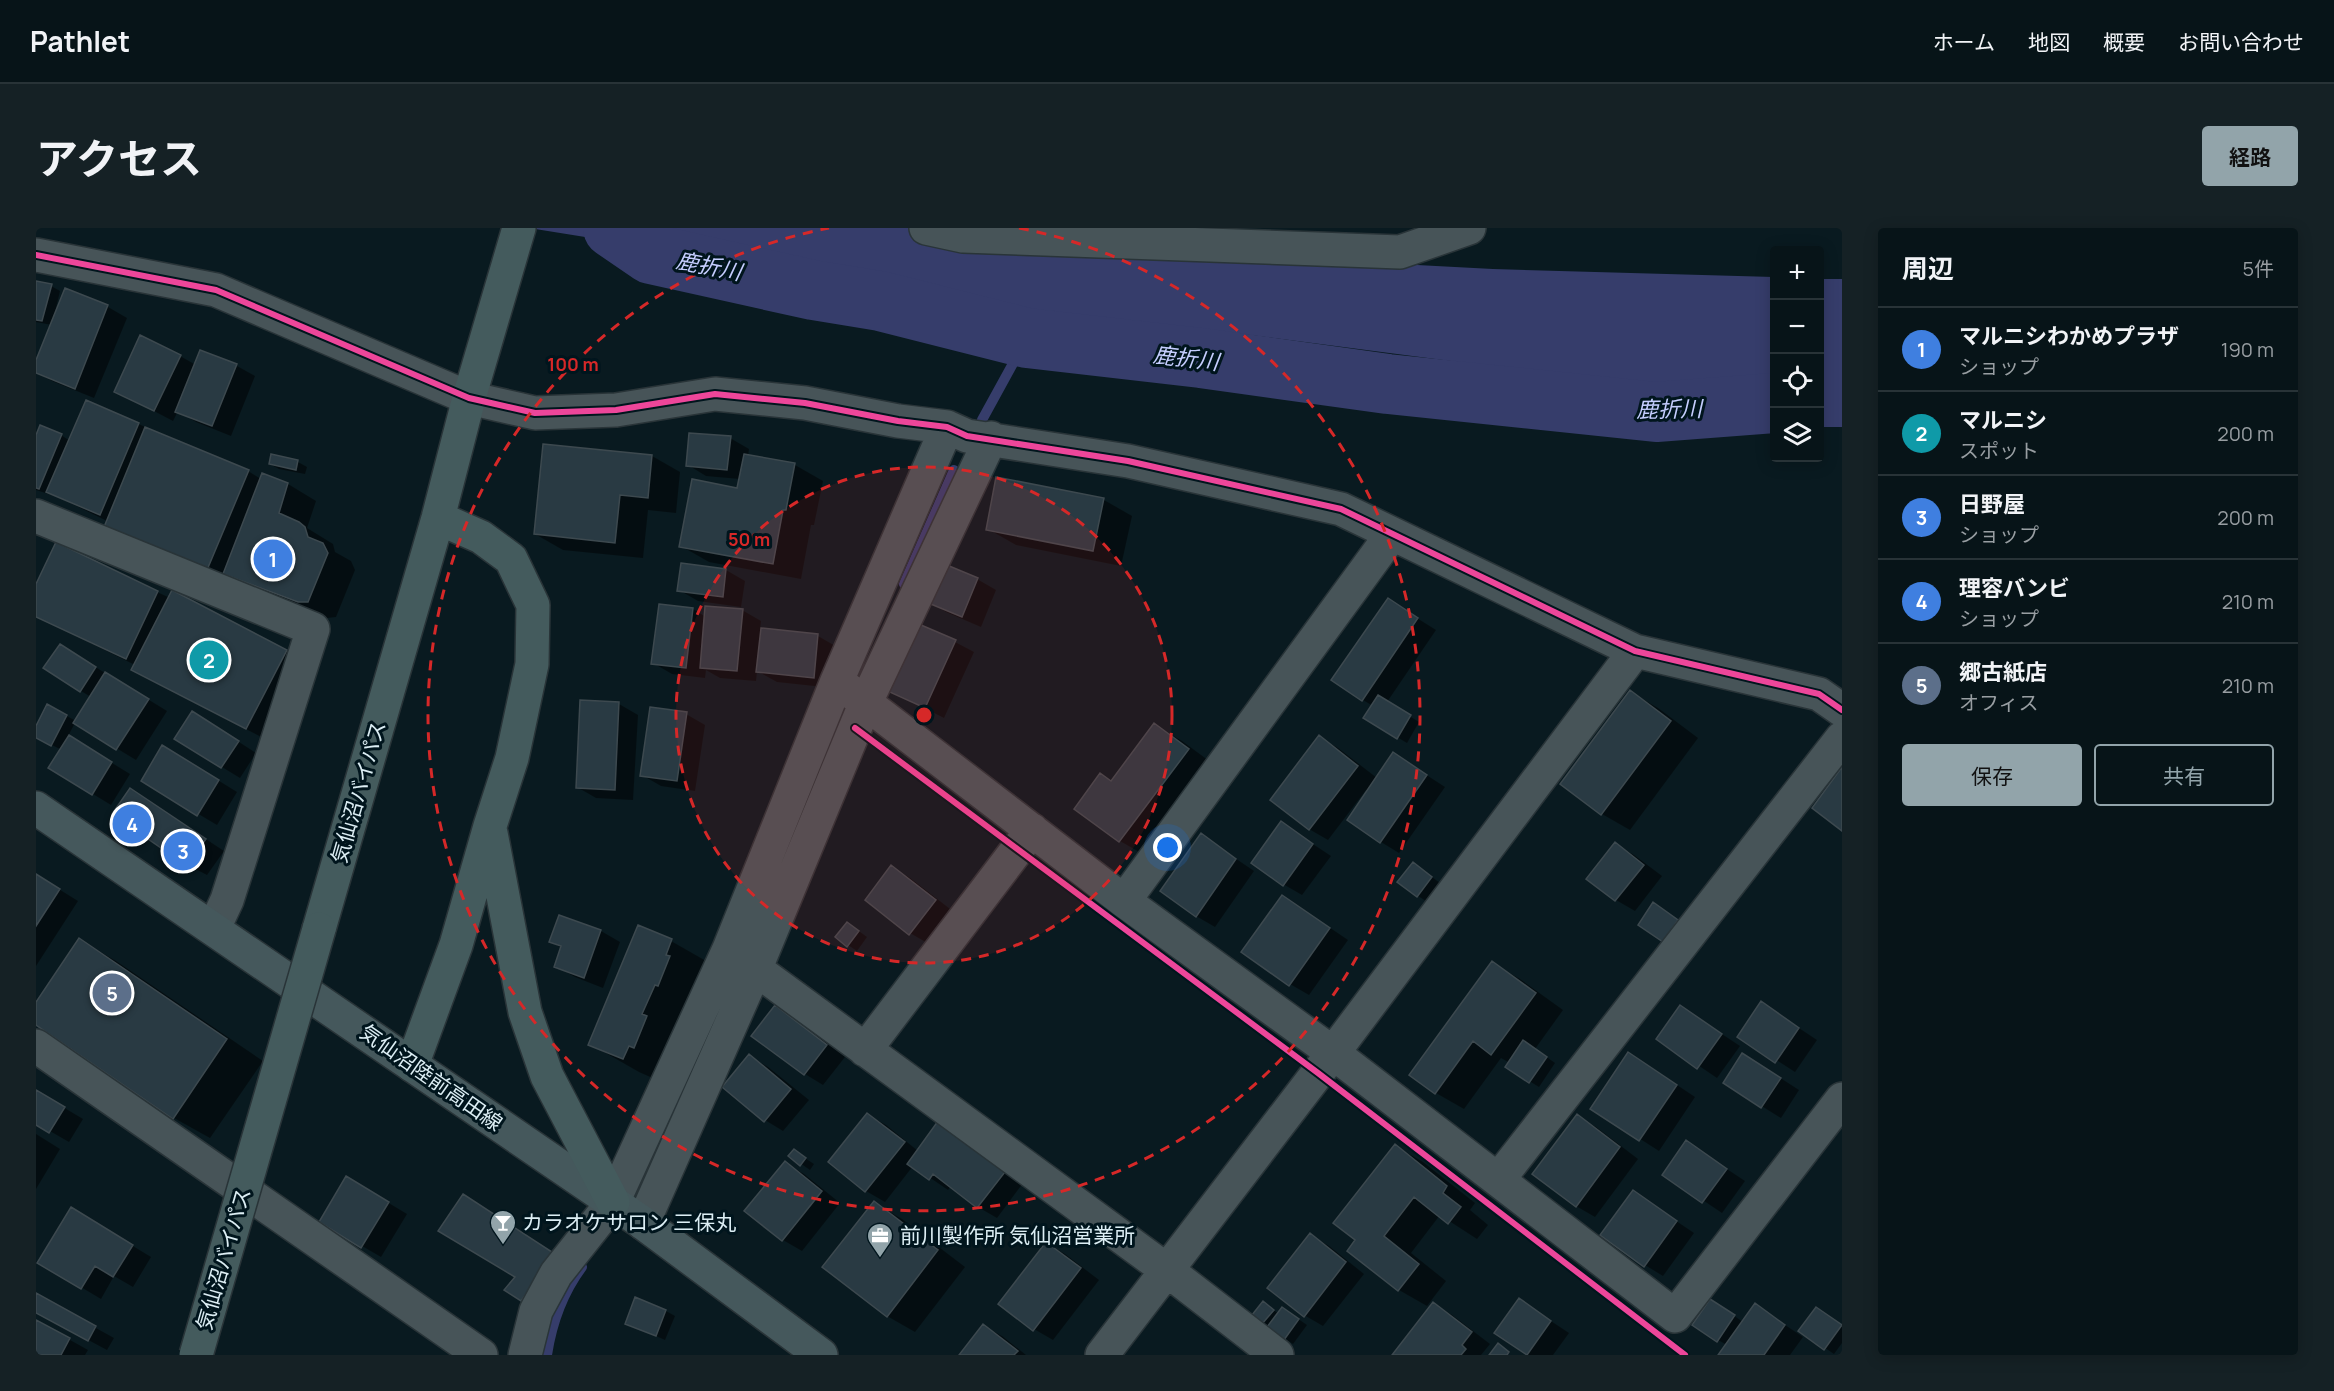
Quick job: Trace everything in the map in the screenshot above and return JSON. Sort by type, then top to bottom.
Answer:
[{"type":"highway","name":"気仙沼バイパス","points":[[196,1355],[438,518],[469,398],[519,228]]},
{"type":"highway","points":[[412,1065],[456,945],[512,758],[532,663],[533,605],[511,559],[481,537],[438,518]]},
{"type":"highway","points":[[490,826],[525,1012],[547,1076],[613,1202]]},
{"type":"main road","name":"気仙沼陸前高田線","points":[[36,808],[613,1202],[821,1355]]},
{"type":"street","points":[[926,228],[963,236],[1390,240],[1400,252],[1469,228]]},
{"type":"street","points":[[36,255],[216,290],[469,398],[535,413],[616,410],[715,394],[805,403],[898,421],[946,427],[967,435],[1128,461],[1341,509],[1635,651],[1819,694],[1842,710]]},
{"type":"street","points":[[525,1355],[536,1311],[556,1274],[613,1202],[729,949],[837,681],[946,427]]},
{"type":"street","points":[[643,1223],[755,970],[866,702],[991,438]]},
{"type":"street","points":[[36,516],[313,629],[227,900],[214,928]]},
{"type":"street","points":[[1124,901],[1392,534]]},
{"type":"street","points":[[1102,1355],[1334,1053],[1635,651]]},
{"type":"street","points":[[837,681],[1124,901],[1334,1053],[1675,1316],[1842,1099]]},
{"type":"street","points":[[1498,1180],[1842,738]]},
{"type":"street","points":[[865,1050],[1032,830]]},
{"type":"street","points":[[729,949],[1168,1271],[1277,1355]]},
{"type":"street","points":[[36,1046],[481,1355]]},
{"type":"water","points":[[529,228],[926,228],[1018,244],[1493,269],[1770,277],[1770,428],[1659,429],[1497,367],[1250,335],[914,296]]},
{"type":"water","points":[[1824,279],[1842,279],[1842,427],[1824,427]]},
{"type":"building","points":[[36,281],[52,284],[42,321],[36,320]]},
{"type":"building","points":[[65,288],[108,305],[75,389],[36,373],[36,360]]},
{"type":"building","points":[[140,335],[181,355],[154,411],[114,392]]},
{"type":"building","points":[[200,350],[237,364],[212,426],[175,412]]},
{"type":"building","points":[[86,400],[139,423],[100,515],[46,492]]},
{"type":"building","points":[[40,425],[62,434],[39,489],[36,488],[36,435]]},
{"type":"building","points":[[145,427],[249,470],[207,570],[104,527]]},
{"type":"building","points":[[689,433],[731,436],[727,470],[686,466]]},
{"type":"building","points":[[543,444],[652,455],[648,498],[620,495],[615,543],[534,534]]},
{"type":"building","points":[[271,454],[298,460],[296,470],[269,464]]},
{"type":"building","points":[[744,454],[795,463],[773,564],[679,547],[692,479],[737,488]]},
{"type":"building","points":[[262,473],[288,483],[279,513],[299,522],[305,527],[308,537],[323,543],[328,553],[308,602],[298,602],[223,574]]},
{"type":"building","points":[[996,477],[1104,498],[1093,551],[986,530]]},
{"type":"building","points":[[56,542],[158,591],[126,659],[36,617],[36,584]]},
{"type":"building","points":[[681,563],[726,569],[723,597],[677,591]]},
{"type":"building","points":[[942,563],[978,578],[962,617],[926,602]]},
{"type":"building","points":[[172,590],[287,650],[246,729],[131,670]]},
{"type":"building","points":[[1388,598],[1418,618],[1362,701],[1331,680]]},
{"type":"building","points":[[659,604],[693,608],[686,668],[651,664]]},
{"type":"building","points":[[705,606],[743,609],[737,671],[700,668]]},
{"type":"building","points":[[914,622],[956,640],[925,708],[883,689]]},
{"type":"building","points":[[761,628],[818,634],[814,678],[756,672]]},
{"type":"building","points":[[60,644],[96,667],[80,692],[43,668]]},
{"type":"building","points":[[105,672],[149,699],[116,750],[73,723]]},
{"type":"building","points":[[1630,690],[1671,721],[1601,815],[1560,784]]},
{"type":"building","points":[[1378,695],[1411,715],[1397,739],[1363,718]]},
{"type":"building","points":[[580,700],[619,702],[615,790],[576,788]]},
{"type":"building","points":[[47,704],[67,715],[51,746],[36,738],[36,726]]},
{"type":"building","points":[[650,707],[687,712],[677,781],[640,776]]},
{"type":"building","points":[[192,711],[239,741],[221,768],[174,739]]},
{"type":"building","points":[[1154,723],[1189,749],[1119,842],[1074,809],[1100,773],[1111,781]]},
{"type":"building","points":[[69,735],[112,762],[92,795],[48,768]]},
{"type":"building","points":[[1319,735],[1358,766],[1309,830],[1270,800]]},
{"type":"building","points":[[162,745],[219,780],[197,816],[141,781]]},
{"type":"building","points":[[1393,752],[1427,775],[1380,843],[1347,820]]},
{"type":"building","points":[[1842,767],[1842,831],[1812,808]]},
{"type":"building","points":[[130,788],[206,839],[187,866],[112,814]]},
{"type":"building","points":[[1281,821],[1313,844],[1283,886],[1251,863]]},
{"type":"building","points":[[1201,833],[1236,859],[1196,917],[1160,891]]},
{"type":"building","points":[[1615,842],[1644,865],[1615,901],[1586,879]]},
{"type":"building","points":[[1413,862],[1432,877],[1417,897],[1397,882]]},
{"type":"building","points":[[891,865],[936,900],[909,935],[865,900]]},
{"type":"building","points":[[36,874],[60,889],[36,926]]},
{"type":"building","points":[[1282,895],[1330,928],[1289,986],[1241,952]]},
{"type":"building","points":[[1653,902],[1678,920],[1663,942],[1638,925]]},
{"type":"building","points":[[559,915],[601,930],[584,978],[554,967],[561,946],[549,942]]},
{"type":"building","points":[[847,922],[859,931],[847,947],[835,937]]},
{"type":"building","points":[[638,925],[672,939],[666,955],[670,956],[658,986],[655,985],[642,1014],[647,1016],[634,1048],[629,1046],[623,1059],[588,1045]]},
{"type":"building","points":[[79,938],[227,1039],[173,1119],[36,1025],[36,1002]]},
{"type":"building","points":[[1492,961],[1536,993],[1491,1055],[1473,1041],[1435,1094],[1409,1075]]},
{"type":"building","points":[[1761,1001],[1799,1028],[1775,1063],[1737,1037]]},
{"type":"building","points":[[775,1005],[827,1045],[804,1075],[751,1036]]},
{"type":"building","points":[[1680,1005],[1722,1034],[1697,1069],[1656,1039]]},
{"type":"building","points":[[1523,1040],[1547,1057],[1529,1083],[1505,1067]]},
{"type":"building","points":[[1628,1052],[1677,1085],[1639,1141],[1590,1109]]},
{"type":"building","points":[[1742,1053],[1781,1078],[1761,1108],[1723,1083]]},
{"type":"building","points":[[749,1054],[791,1089],[764,1122],[722,1087]]},
{"type":"building","points":[[36,1090],[65,1107],[49,1133],[36,1125]]},
{"type":"building","points":[[867,1113],[905,1142],[865,1192],[828,1162]]},
{"type":"building","points":[[1577,1114],[1620,1147],[1576,1207],[1532,1174]]},
{"type":"building","points":[[938,1121],[1005,1172],[977,1208],[933,1174],[929,1180],[907,1164]]},
{"type":"building","points":[[1686,1140],[1727,1169],[1702,1203],[1662,1175]]},
{"type":"building","points":[[1395,1144],[1447,1186],[1443,1193],[1461,1207],[1448,1224],[1414,1197],[1384,1236],[1419,1264],[1398,1291],[1347,1251],[1355,1240],[1333,1223]]},
{"type":"building","points":[[794,1149],[806,1158],[800,1166],[788,1156]]},
{"type":"building","points":[[785,1161],[822,1191],[782,1241],[744,1211]]},
{"type":"building","points":[[346,1176],[389,1202],[361,1248],[319,1222]]},
{"type":"building","points":[[1633,1190],[1677,1221],[1644,1267],[1600,1235]]},
{"type":"building","points":[[463,1194],[555,1254],[521,1301],[504,1290],[515,1277],[438,1231]]},
{"type":"building","name":"前川製作所 気仙沼営業所","points":[[874,1201],[938,1250],[887,1317],[822,1267]]},
{"type":"building","points":[[71,1207],[133,1245],[113,1277],[95,1266],[81,1289],[37,1263]]},
{"type":"building","points":[[1310,1233],[1346,1262],[1304,1317],[1267,1288]]},
{"type":"building","points":[[1046,1242],[1081,1268],[1033,1331],[998,1304]]},
{"type":"building","points":[[36,1293],[96,1326],[88,1341],[36,1313]]},
{"type":"building","points":[[635,1297],[666,1310],[656,1336],[625,1324]]},
{"type":"building","points":[[1519,1298],[1551,1321],[1527,1355],[1494,1333]]},
{"type":"building","points":[[1710,1299],[1735,1315],[1717,1342],[1692,1325]]},
{"type":"building","points":[[1263,1301],[1274,1310],[1262,1324],[1252,1315]]},
{"type":"building","points":[[1433,1302],[1472,1332],[1462,1345],[1466,1349],[1461,1355],[1392,1355]]},
{"type":"building","points":[[1755,1303],[1785,1325],[1764,1355],[1718,1355]]},
{"type":"building","points":[[1282,1307],[1299,1319],[1284,1340],[1267,1327]]},
{"type":"building","points":[[1816,1307],[1842,1325],[1824,1350],[1798,1331]]},
{"type":"building","points":[[36,1320],[70,1338],[61,1355],[36,1355]]},
{"type":"building","points":[[983,1324],[1018,1351],[1014,1355],[959,1355]]},
{"type":"building","points":[[1498,1343],[1509,1352],[1507,1355],[1489,1355]]},
{"type":"waterway","name":"鹿折川","points":[[613,228],[651,254],[813,290],[880,301],[1027,338],[1201,358],[1388,384],[1656,412],[1770,403]]},
{"type":"waterway","points":[[982,420],[1027,338]]},
{"type":"waterway","points":[[904,584],[954,470]]},
{"type":"waterway","points":[[547,1355],[559,1309],[582,1267]]},
{"type":"cycle path","points":[[36,255],[216,290],[469,398],[535,413],[616,410],[715,394],[805,403],[898,421],[947,427],[967,436],[1128,461],[1341,509],[1635,651],[1819,694],[1842,710]]},
{"type":"cycle path","points":[[855,728],[1318,1073],[1685,1355]]},
{"type":"place","name":"マルニシわかめプラザ","points":[[273,559]]},
{"type":"place","name":"マルニシ","points":[[209,660]]},
{"type":"place","name":"理容バンビ","points":[[132,824]]},
{"type":"place","name":"日野屋","points":[[183,851]]},
{"type":"place","name":"郷古紙店","points":[[112,993]]},
{"type":"place","name":"カラオケサロン 三保丸","points":[[503,1246]]},
{"type":"place","name":"前川製作所 気仙沼営業所","points":[[880,1259]]}]
